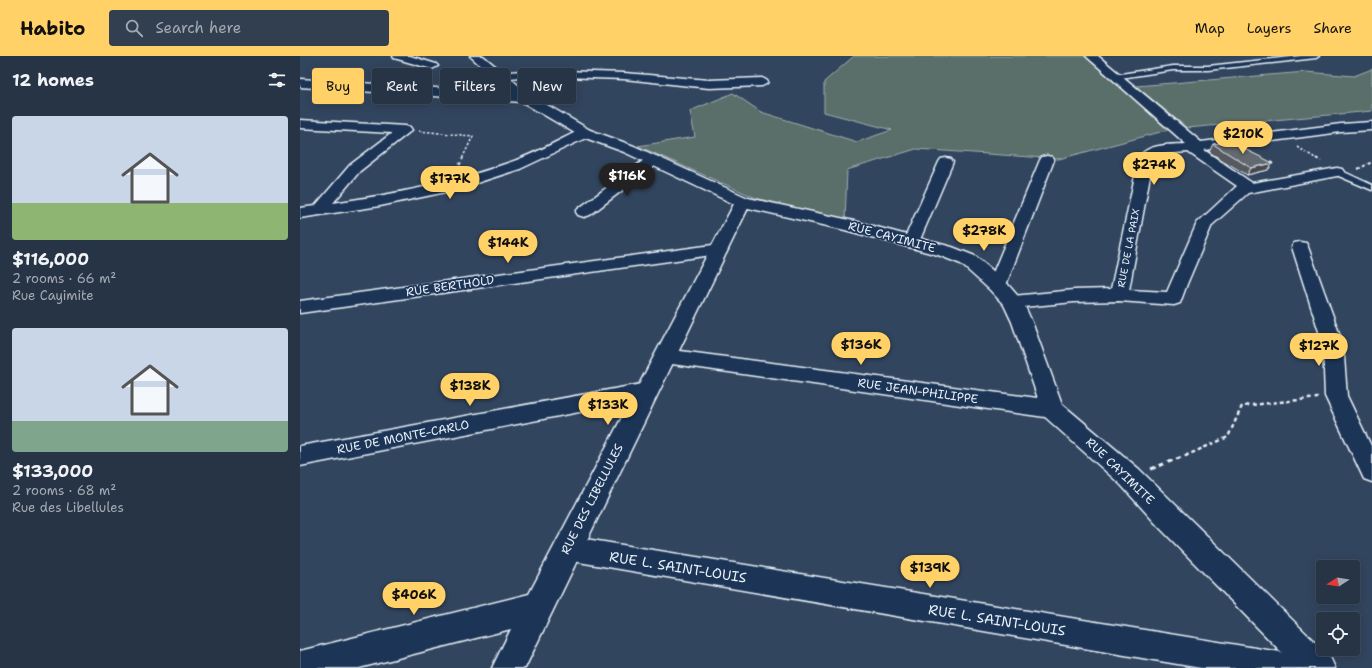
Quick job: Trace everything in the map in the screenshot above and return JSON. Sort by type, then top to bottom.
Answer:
[{"type":"street","points":[[398,56],[432,66]]},
{"type":"street","name":"RUE CAYIMITE","points":[[476,56],[490,68]]},
{"type":"street","points":[[1091,56],[1195,147],[1250,188]]},
{"type":"street","points":[[510,75],[530,73],[624,76],[709,84],[762,82]]},
{"type":"street","points":[[300,83],[518,98]]},
{"type":"street","name":"RUE CAYIMITE","points":[[510,85],[518,92]]},
{"type":"street","name":"RUE CAYIMITE","points":[[535,104],[585,133],[629,149],[743,202],[848,225],[945,251],[968,260],[997,285],[1013,302],[1022,322],[1052,409],[1130,477],[1319,668]]},
{"type":"street","points":[[300,124],[405,130]]},
{"type":"street","name":"RUE DE LA PAIX","points":[[1013,302],[1074,296],[1119,295],[1146,157],[1159,150],[1372,126]]},
{"type":"street","points":[[319,211],[355,168],[405,130]]},
{"type":"street","points":[[300,213],[380,201],[450,187],[515,166],[585,133]]},
{"type":"street","points":[[584,212],[653,160]]},
{"type":"street","points":[[997,285],[1047,160]]},
{"type":"street","points":[[911,242],[946,162]]},
{"type":"street","points":[[1119,295],[1174,299],[1178,284],[1205,223],[1243,189],[1337,172]]},
{"type":"street","name":"RUE DES LIBELLULES","points":[[508,668],[567,548],[743,202]]},
{"type":"street","points":[[1300,247],[1334,344],[1336,396],[1372,472]]},
{"type":"street","name":"RUE BERTHOLD","points":[[300,307],[720,249]]},
{"type":"street","name":"RUE JEAN-PHILIPPE","points":[[665,356],[1052,409]]},
{"type":"street","name":"RUE DE MONTE-CARLO","points":[[300,456],[647,391]]},
{"type":"street","name":"RUE L. SAINT-LOUIS","points":[[567,548],[1286,668]]},
{"type":"street","points":[[300,667],[538,607]]},
{"type":"lane","points":[[1114,77],[1173,68],[1208,68],[1316,56]]},
{"type":"lane","points":[[1337,172],[1372,188]]},
{"type":"path","points":[[405,130],[473,136],[450,187]]},
{"type":"path","points":[[1276,136],[1313,156],[1337,172]]},
{"type":"path","points":[[1130,477],[1185,456],[1228,437],[1242,406],[1336,396]]},
{"type":"green space","points":[[854,56],[1090,56],[1168,130],[1059,159],[916,149],[847,170],[845,221],[756,198],[638,146],[695,137],[690,111],[733,93],[761,112],[857,142],[892,130],[824,112],[824,82]]},
{"type":"green space","points":[[1372,69],[1372,111],[1187,128],[1136,86],[1306,72],[1354,76]]},
{"type":"building","points":[[1230,142],[1273,163],[1251,168],[1213,144]]}]
